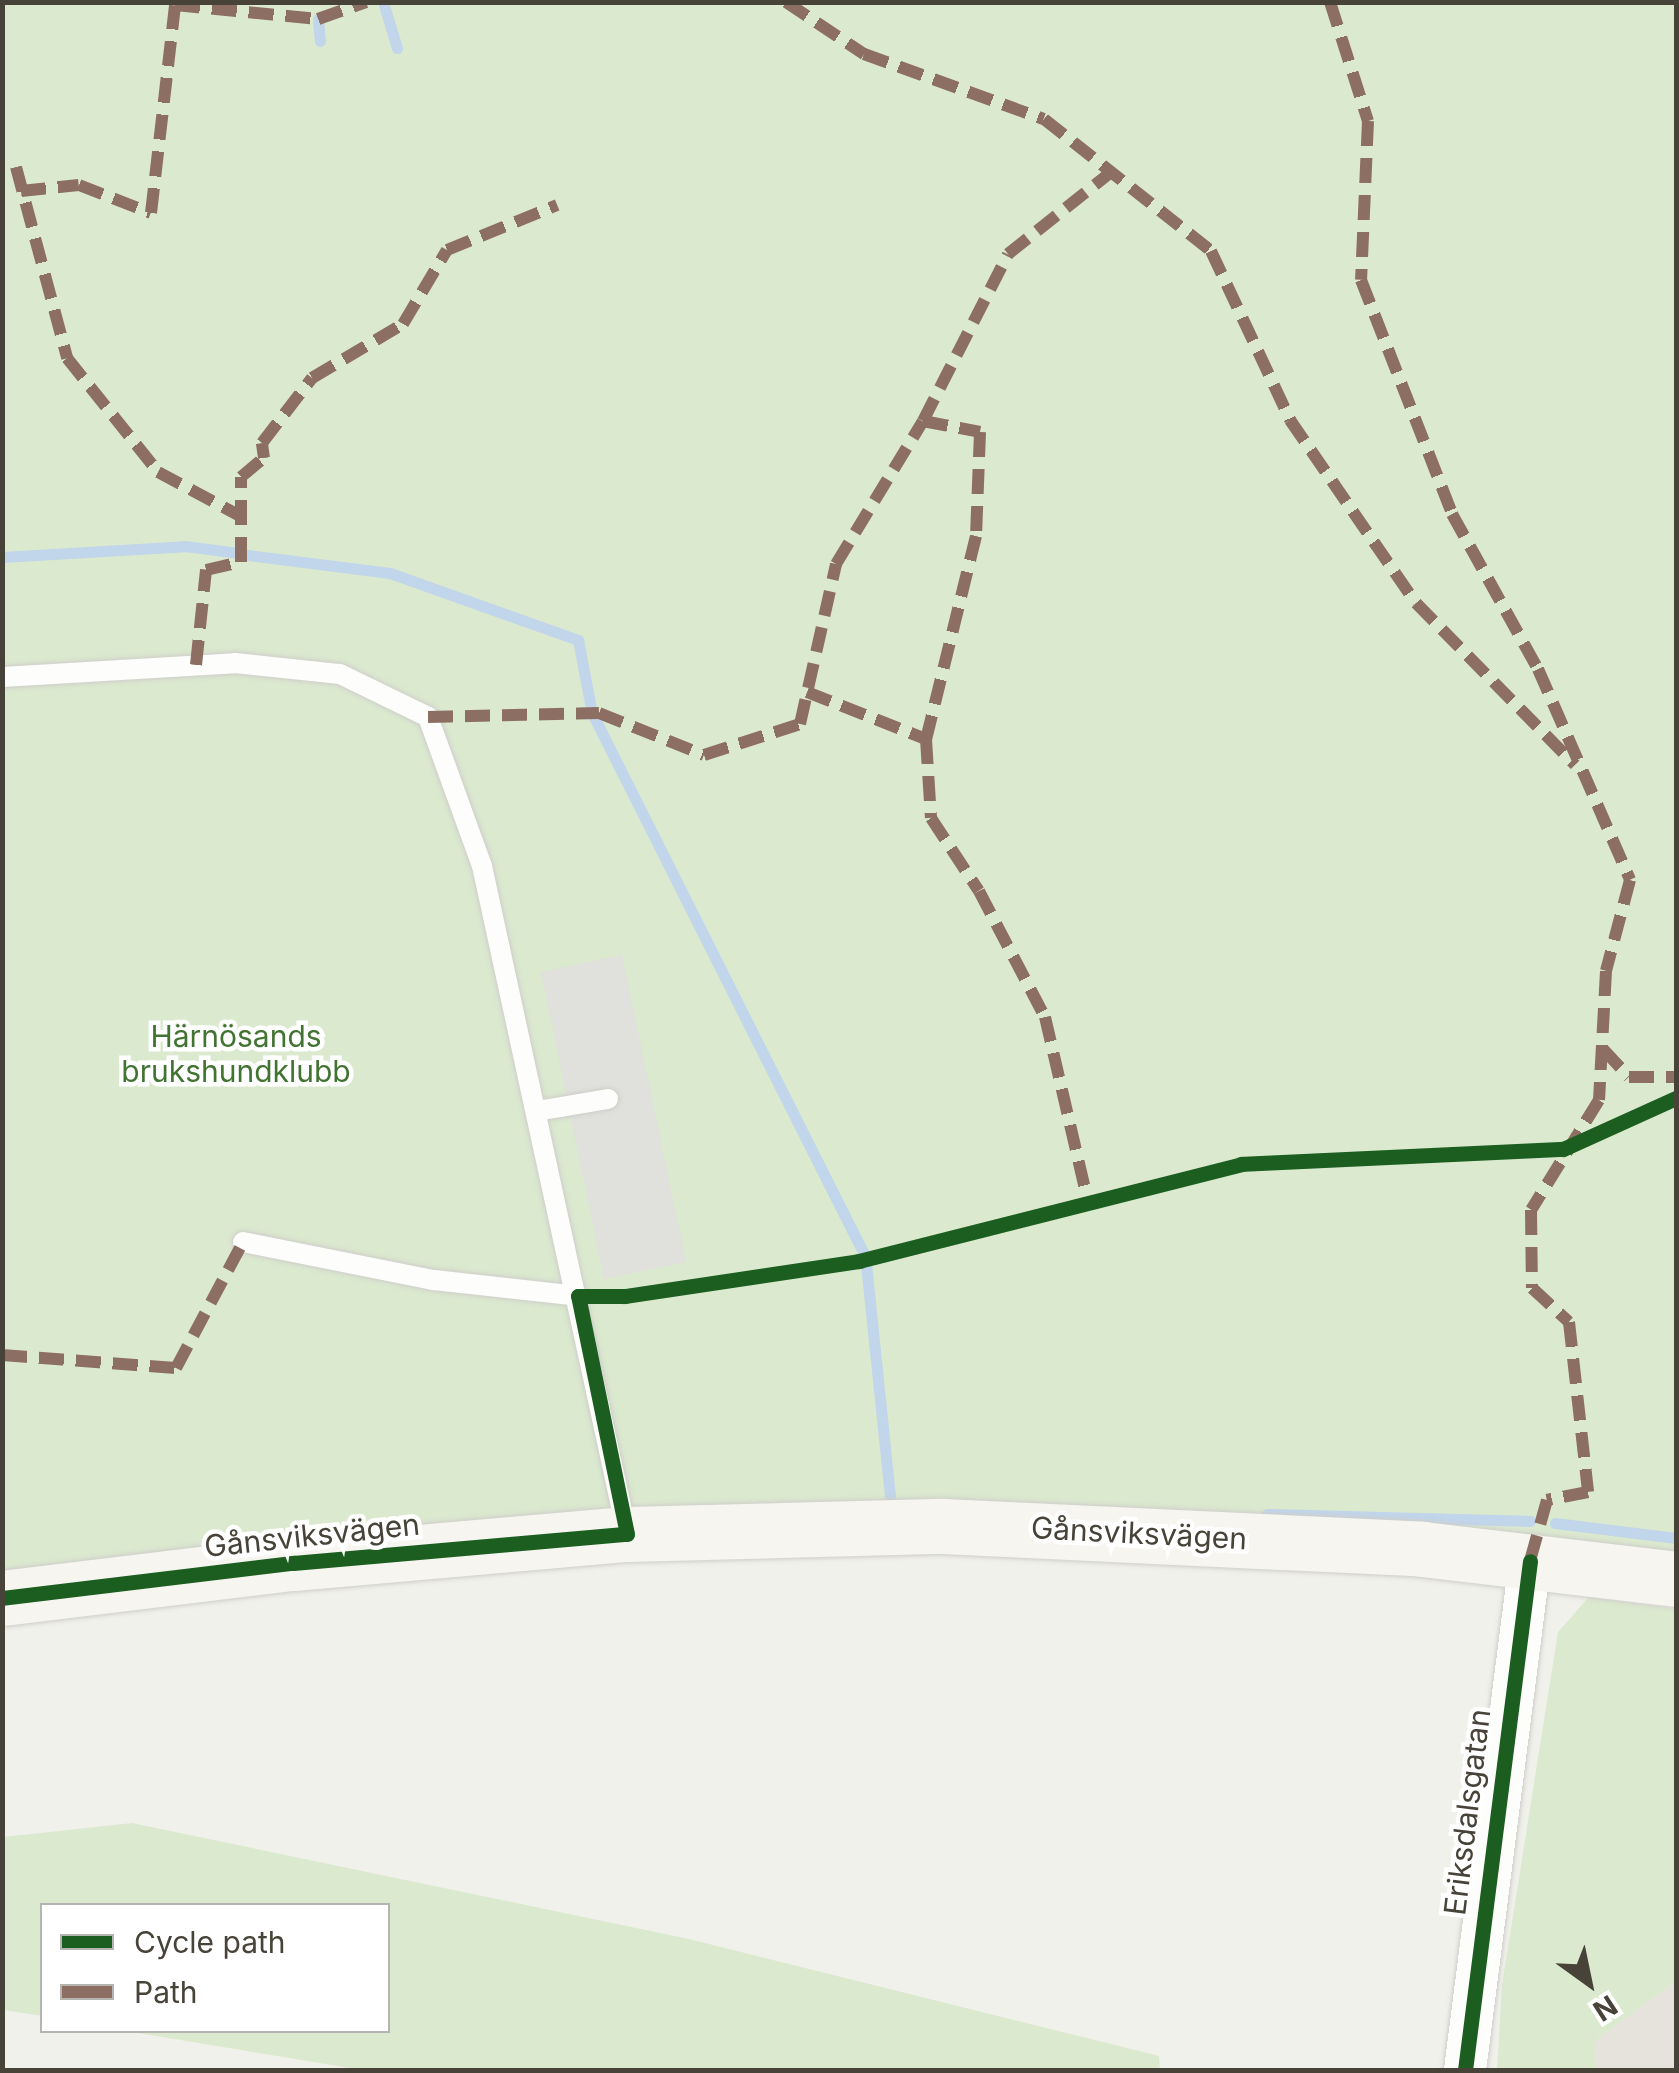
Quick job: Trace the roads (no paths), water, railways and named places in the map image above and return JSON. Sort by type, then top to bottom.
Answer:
[{"type":"main road","name":"Gånsviksvägen","points":[[2,1598],[293,1563],[627,1534],[1040,1528],[1530,1561],[1676,1579]]},
{"type":"street","name":"Eriksdalsgatan","points":[[1465,2070],[1530,1561]]},
{"type":"lane","points":[[2,677],[234,663],[340,674],[428,718],[482,866],[627,1534]]},
{"type":"lane","points":[[537,1111],[608,1099]]},
{"type":"lane","points":[[243,1242],[434,1280],[578,1296]]},
{"type":"waterway","points":[[384,5],[397,48]]},
{"type":"waterway","points":[[318,19],[320,41]]},
{"type":"waterway","points":[[2,557],[185,546],[238,553]]},
{"type":"waterway","points":[[248,555],[390,573],[578,640],[591,708]]},
{"type":"waterway","points":[[594,717],[864,1254]]},
{"type":"waterway","points":[[866,1264],[891,1505],[898,1506]]},
{"type":"waterway","points":[[1267,1514],[1530,1521]]},
{"type":"waterway","points":[[1555,1523],[1676,1538]]},
{"type":"park label","name":"Härnösands brukshundklubb","points":[[236,1053]]}]
